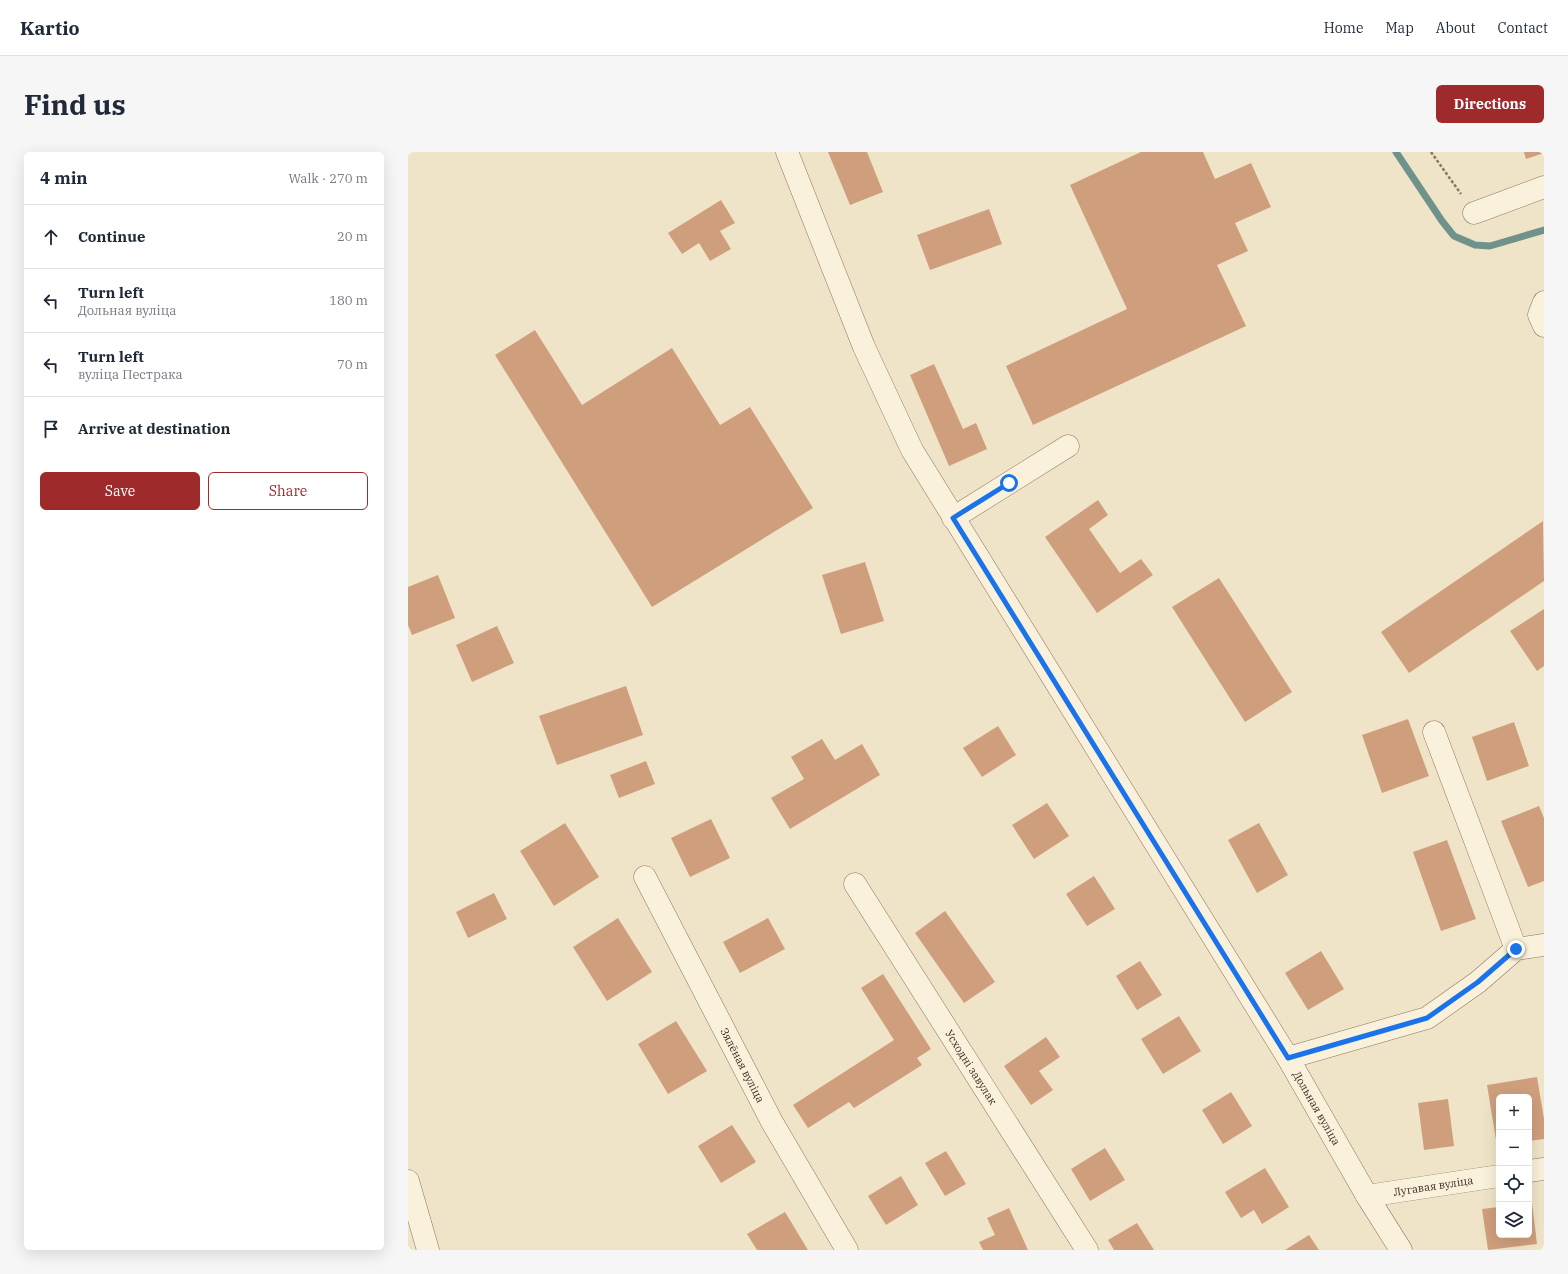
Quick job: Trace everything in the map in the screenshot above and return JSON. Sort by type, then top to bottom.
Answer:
[{"type":"street","name":"Дольная вуліца","points":[[786,152],[867,354],[912,450],[1288,1058],[1367,1196],[1401,1250]]},
{"type":"street","points":[[1474,213],[1544,187]]},
{"type":"street","points":[[1544,302],[1539,315],[1544,326]]},
{"type":"street","points":[[953,518],[1068,446]]},
{"type":"street","points":[[1434,732],[1516,949]]},
{"type":"street","name":"Зялёная вуліца","points":[[645,877],[772,1122],[847,1250]]},
{"type":"street","name":"Усходні завулак","points":[[855,884],[1087,1250]]},
{"type":"street","points":[[1288,1058],[1427,1018],[1478,982],[1516,949],[1544,945]]},
{"type":"street","points":[[1532,1171],[1544,1169]]},
{"type":"street","name":"Лугавая вуліца","points":[[1367,1196],[1496,1176]]},
{"type":"street","points":[[408,1181],[428,1250]]},
{"type":"path","points":[[1431,152],[1474,213]]},
{"type":"building","points":[[828,152],[867,152],[883,192],[850,205]]},
{"type":"building","points":[[1141,152],[1203,152],[1215,179],[1251,163],[1271,207],[1235,223],[1248,251],[1217,265],[1246,326],[1033,425],[1006,366],[1127,309],[1070,185]]},
{"type":"building","points":[[1524,152],[1544,152],[1544,153],[1526,159]]},
{"type":"building","points":[[721,200],[735,223],[720,231],[731,249],[710,261],[699,243],[682,254],[668,233]]},
{"type":"building","points":[[989,209],[1002,244],[930,270],[917,235]]},
{"type":"building","points":[[535,330],[582,405],[672,348],[720,425],[750,407],[813,508],[652,607],[495,355]]},
{"type":"building","points":[[934,364],[963,429],[976,423],[987,449],[949,466],[910,375]]},
{"type":"building","points":[[1098,500],[1108,515],[1089,529],[1120,573],[1141,559],[1153,575],[1097,613],[1045,537]]},
{"type":"building","points":[[1543,521],[1544,581],[1409,673],[1381,632]]},
{"type":"building","points":[[865,562],[884,621],[841,634],[822,575]]},
{"type":"building","points":[[438,575],[455,618],[412,635],[408,625],[408,587]]},
{"type":"building","points":[[1219,578],[1292,692],[1245,722],[1172,607]]},
{"type":"building","points":[[1544,609],[1544,666],[1537,671],[1510,631]]},
{"type":"building","points":[[497,626],[514,663],[472,682],[456,645]]},
{"type":"building","points":[[626,686],[643,735],[557,765],[539,716]]},
{"type":"building","points":[[1408,719],[1429,776],[1382,793],[1362,735]]},
{"type":"building","points":[[1514,722],[1529,766],[1487,781],[1472,737]]},
{"type":"building","points":[[998,726],[1016,755],[982,777],[963,748]]},
{"type":"building","points":[[822,739],[835,760],[862,744],[880,775],[790,829],[771,798],[804,779],[791,757]]},
{"type":"building","points":[[646,761],[655,784],[619,798],[610,775]]},
{"type":"building","points":[[1047,803],[1069,836],[1034,859],[1012,825]]},
{"type":"building","points":[[1539,806],[1544,818],[1544,881],[1528,887],[1501,821]]},
{"type":"building","points":[[711,819],[730,858],[690,877],[671,838]]},
{"type":"building","points":[[565,823],[599,877],[554,906],[520,851]]},
{"type":"building","points":[[1259,823],[1288,875],[1257,893],[1228,840]]},
{"type":"building","points":[[1447,840],[1476,919],[1441,931],[1413,852]]},
{"type":"building","points":[[1094,876],[1115,909],[1087,926],[1066,894]]},
{"type":"building","points":[[494,893],[507,919],[468,938],[456,912]]},
{"type":"building","points":[[945,911],[995,982],[964,1003],[915,933]]},
{"type":"building","points":[[618,918],[652,972],[607,1001],[573,947]]},
{"type":"building","points":[[768,918],[785,949],[740,973],[723,942]]},
{"type":"building","points":[[1321,951],[1344,989],[1308,1010],[1285,973]]},
{"type":"building","points":[[1140,961],[1162,995],[1137,1010],[1116,976]]},
{"type":"building","points":[[883,974],[931,1049],[917,1058],[922,1065],[854,1108],[849,1102],[808,1128],[793,1105],[894,1040],[861,988]]},
{"type":"building","points":[[1179,1016],[1201,1051],[1163,1074],[1141,1039]]},
{"type":"building","points":[[676,1021],[707,1071],[668,1094],[638,1044]]},
{"type":"building","points":[[1046,1037],[1060,1057],[1039,1071],[1053,1090],[1031,1105],[1004,1066]]},
{"type":"building","points":[[1537,1077],[1544,1119],[1544,1139],[1532,1141],[1532,1094],[1496,1094],[1496,1140],[1487,1085]]},
{"type":"building","points":[[1231,1092],[1252,1126],[1223,1144],[1202,1110]]},
{"type":"building","points":[[1448,1099],[1454,1146],[1424,1150],[1418,1103]]},
{"type":"building","points":[[732,1125],[756,1162],[721,1183],[698,1146]]},
{"type":"building","points":[[1105,1148],[1125,1180],[1090,1201],[1071,1169]]},
{"type":"building","points":[[946,1151],[966,1184],[945,1196],[925,1163]]},
{"type":"building","points":[[1265,1168],[1289,1207],[1262,1224],[1254,1210],[1241,1218],[1225,1192]]},
{"type":"building","points":[[901,1176],[918,1205],[886,1225],[868,1196]]},
{"type":"building","points":[[1532,1203],[1537,1244],[1488,1250],[1482,1209],[1496,1207],[1496,1238],[1532,1238]]},
{"type":"building","points":[[1009,1208],[1028,1250],[983,1250],[979,1242],[995,1235],[987,1218]]},
{"type":"building","points":[[785,1212],[808,1250],[757,1250],[747,1234]]},
{"type":"building","points":[[1137,1223],[1154,1250],[1114,1250],[1108,1240]]},
{"type":"building","points":[[1309,1235],[1319,1250],[1285,1250]]},
{"type":"waterway","points":[[1396,152],[1442,221],[1454,236],[1475,245],[1490,246],[1544,230]]},
{"type":"route","points":[[1009,483],[953,518],[1288,1058],[1427,1018],[1478,982],[1516,949]]}]
